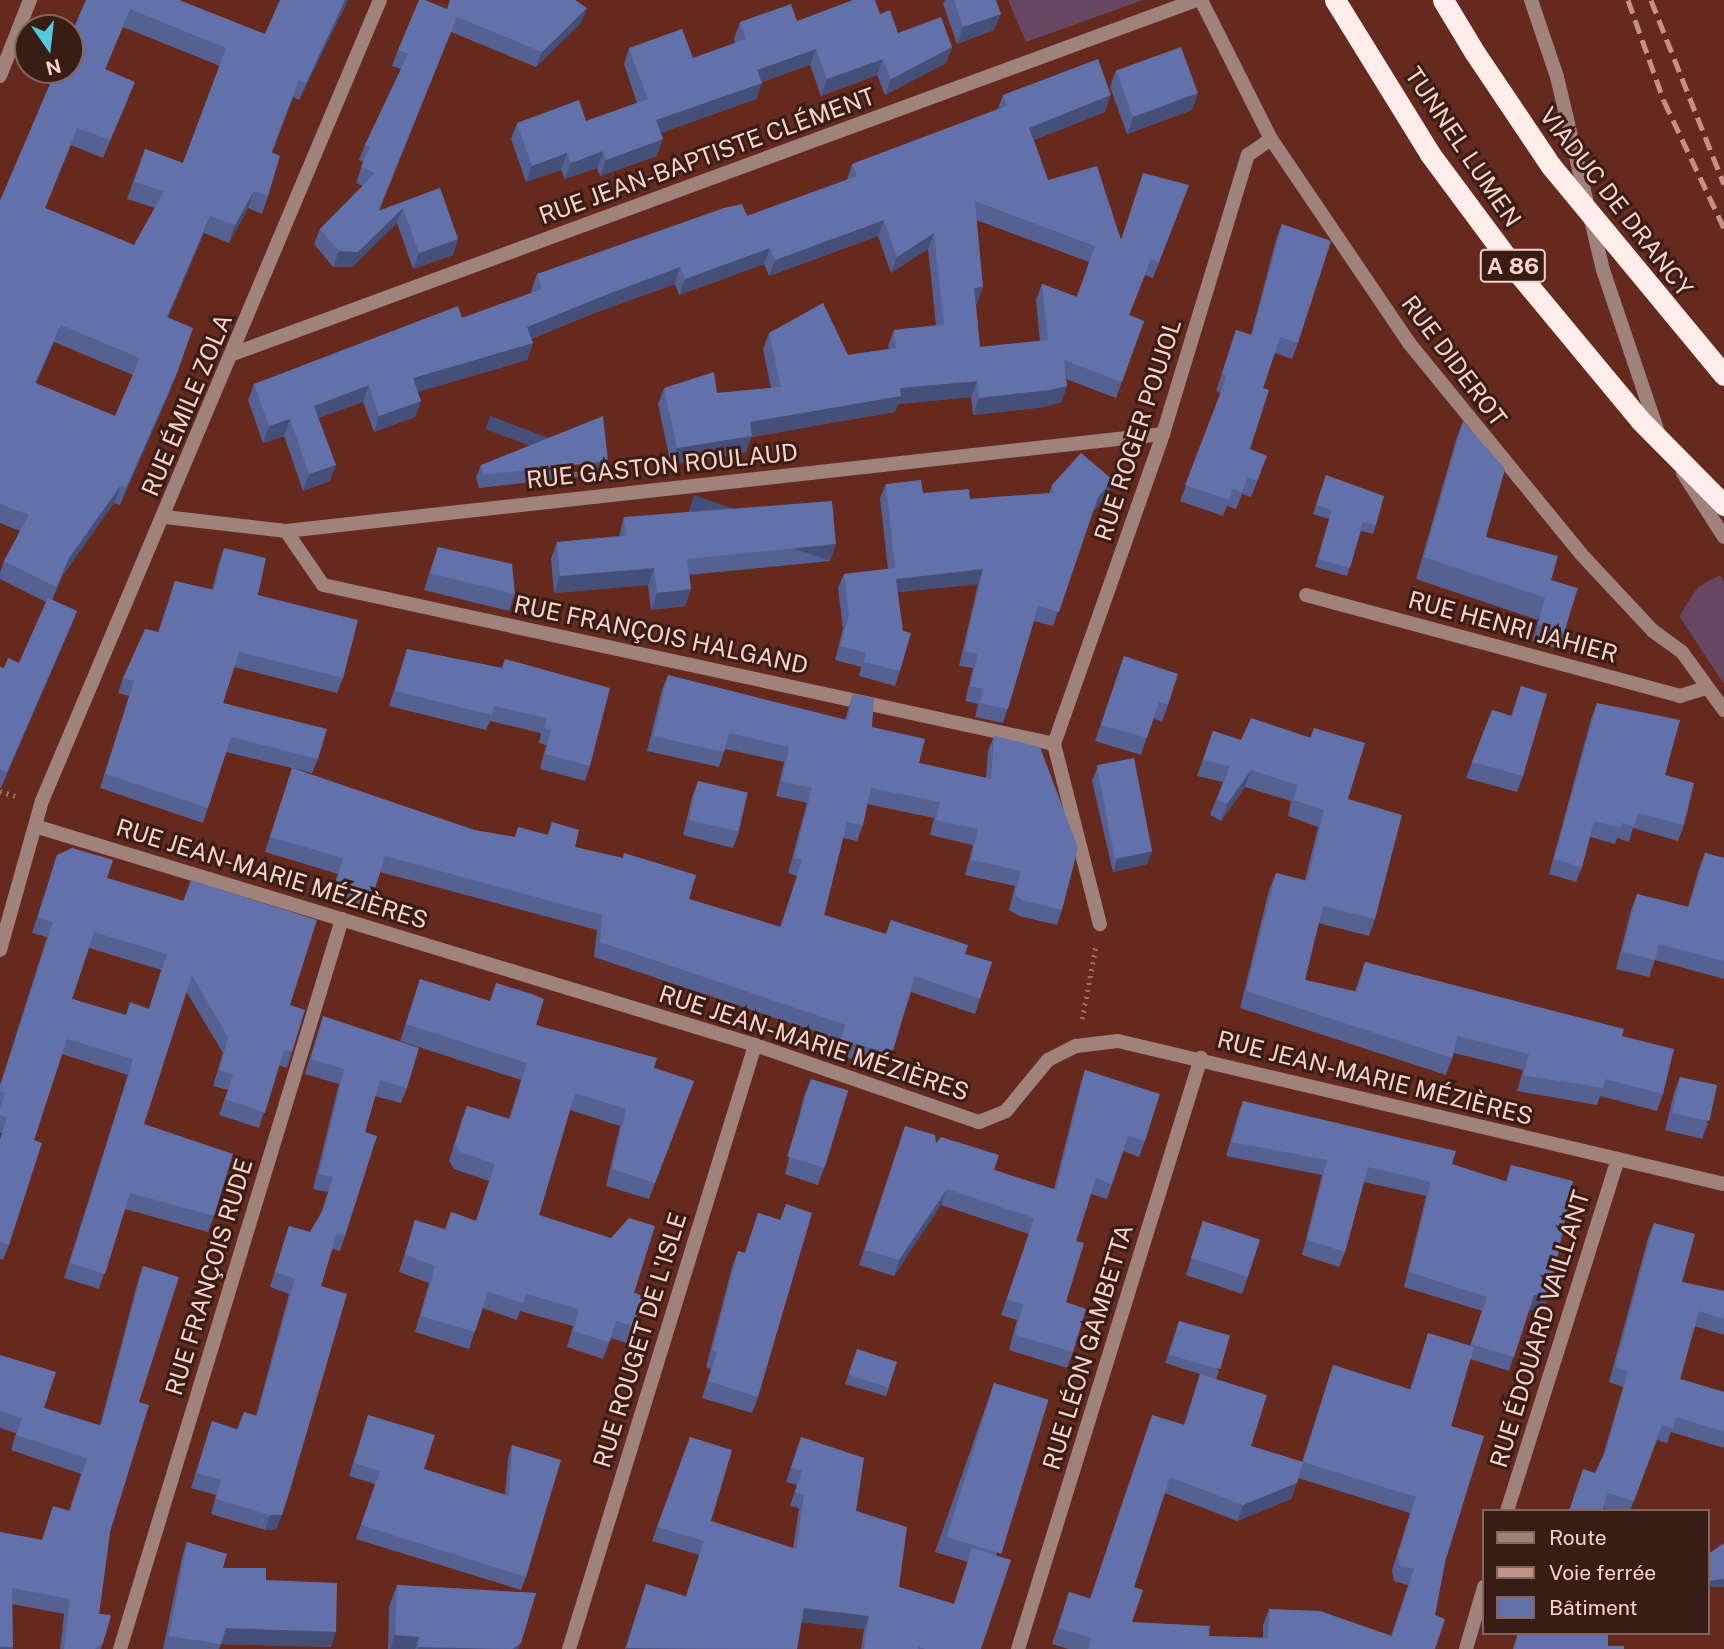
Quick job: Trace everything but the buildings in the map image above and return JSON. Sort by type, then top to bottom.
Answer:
[{"type":"highway","name":"TUNNEL LUMEN","points":[[1335,0],[1430,154],[1519,274],[1640,421],[1724,505]]},
{"type":"highway","name":"VIADUC DE DRANCY","points":[[1443,0],[1551,166],[1724,375]]},
{"type":"street","points":[[0,76],[30,0]]},
{"type":"street","name":"RUE ÉMILE ZOLA","points":[[0,950],[38,827],[43,801],[165,517],[380,0]]},
{"type":"street","name":"RUE JEAN-BAPTISTE CLÉMENT","points":[[233,354],[1196,0]]},
{"type":"street","name":"RUE DIDEROT","points":[[1201,0],[1271,139],[1409,343],[1496,454],[1617,593],[1682,652],[1724,710]]},
{"type":"street","points":[[1531,0],[1632,365],[1662,441],[1724,537]]},
{"type":"street","name":"RUE ROGER POUJOL","points":[[1054,744],[1163,433],[1248,155],[1271,139]]},
{"type":"street","name":"RUE GASTON ROULAUD","points":[[165,517],[286,531],[1163,433]]},
{"type":"street","name":"RUE FRANÇOIS HALGAND","points":[[286,531],[323,585],[1054,744]]},
{"type":"street","name":"RUE HENRI JAHIER","points":[[1307,595],[1680,696],[1707,688]]},
{"type":"street","points":[[1054,744],[1100,924]]},
{"type":"street","name":"RUE JEAN-MARIE MÉZIÈRES","points":[[38,827],[755,1045],[979,1122],[1006,1111],[1048,1060],[1076,1046],[1118,1041],[1201,1058],[1617,1162],[1724,1184]]},
{"type":"street","name":"RUE FRANÇOIS RUDE","points":[[120,1649],[342,919]]},
{"type":"street","name":"RUE ROUGET DE L'ISLE","points":[[569,1649],[755,1045]]},
{"type":"street","name":"RUE LÉON GAMBETTA","points":[[1018,1649],[1201,1058]]},
{"type":"street","name":"RUE ÉDOUARD VAILLANT","points":[[1508,1509],[1617,1162]]},
{"type":"street","points":[[1466,1649],[1482,1594]]},
{"type":"path","points":[[1076,1046],[1100,924]]},
{"type":"shaded area","points":[[1008,0],[1143,0],[1026,42]]},
{"type":"shaded area","points":[[1720,575],[1724,582],[1724,684],[1679,616],[1698,587]]},
{"type":"railway","points":[[1628,0],[1664,101],[1724,228]]},
{"type":"railway","points":[[1651,0],[1724,184]]}]
